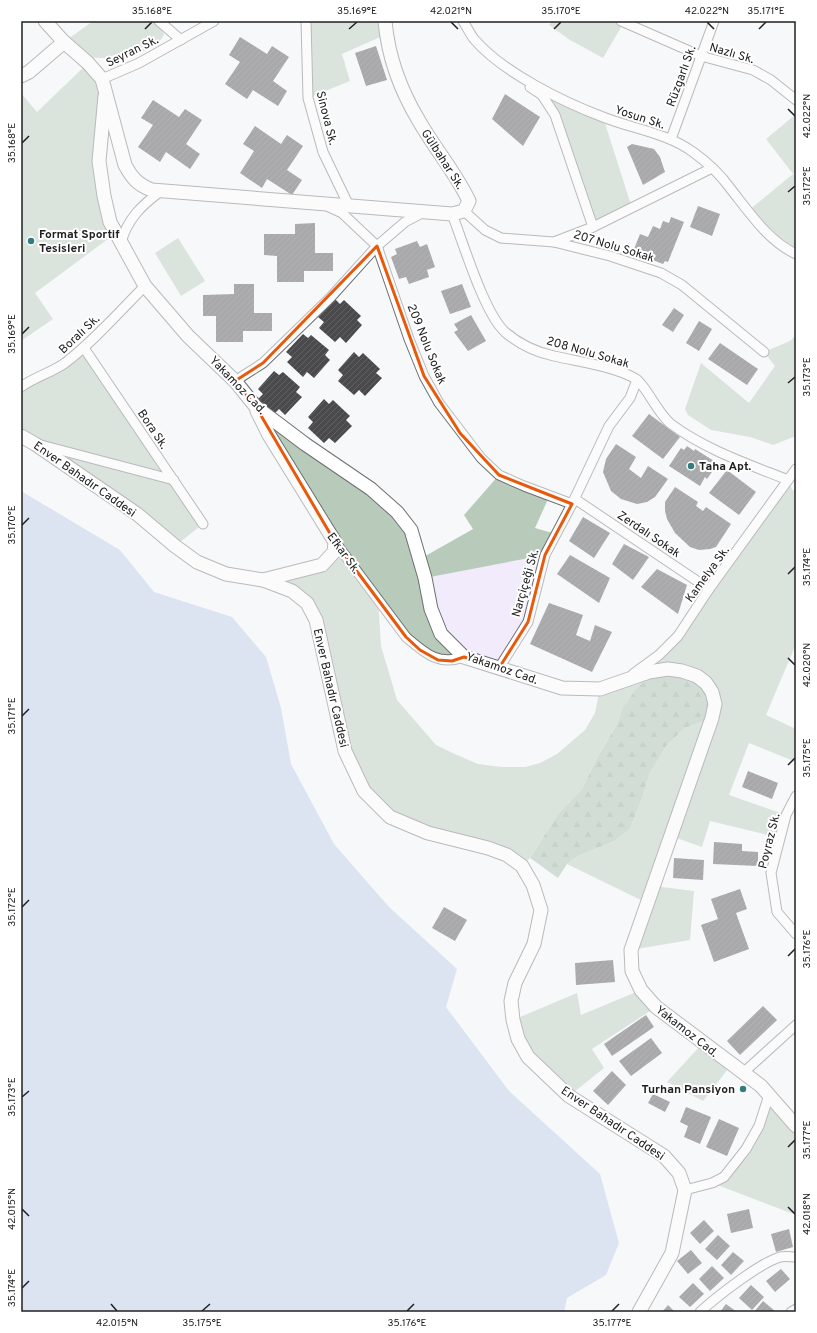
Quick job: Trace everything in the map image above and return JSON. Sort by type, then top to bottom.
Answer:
[{"type":"street","points":[[45,21],[64,42],[88,63],[102,79],[105,96],[125,165],[132,177],[141,186],[152,190],[162,191],[424,212],[458,212]]},
{"type":"street","points":[[160,21],[181,40]]},
{"type":"street","name":"Seyran Sk.","points":[[102,79],[139,62],[214,21]]},
{"type":"street","name":"Sinova Sk.","points":[[306,21],[308,98],[323,152],[349,206]]},
{"type":"street","name":"Gülbahar Sk.","points":[[385,21],[393,61],[402,90],[419,122],[464,189],[469,201],[458,212]]},
{"type":"street","name":"Yosun Sk.","points":[[463,21],[474,39],[502,65],[554,95],[603,118],[671,139],[692,151],[712,168],[730,187],[748,211],[786,249],[796,254]]},
{"type":"street","name":"Nazlı Sk.","points":[[621,21],[701,56],[753,70],[771,80],[796,100]]},
{"type":"street","name":"Rüzgarlı Sk.","points":[[671,139],[714,21]]},
{"type":"street","points":[[21,76],[29,72],[64,42]]},
{"type":"street","points":[[502,65],[542,95],[555,115],[593,227]]},
{"type":"street","name":"Yakamoz Cad.","points":[[105,96],[98,161],[104,196],[110,222],[145,286],[188,336],[236,381],[256,407],[305,444],[371,489],[397,512],[411,530],[425,578],[431,609],[441,634],[464,657],[562,688],[600,688],[649,672],[668,670],[682,671],[697,676],[706,683],[712,692],[715,704],[712,718],[631,950],[632,971],[641,990],[656,1007],[761,1086],[796,1126]]},
{"type":"street","points":[[554,242],[593,227],[712,168]]},
{"type":"street","points":[[121,243],[124,231],[142,205],[162,191]]},
{"type":"street","points":[[325,204],[342,213],[377,246]]},
{"type":"street","points":[[236,381],[263,363],[331,297],[377,246],[405,222],[424,212]]},
{"type":"street","name":"207 Nolu Sokak","points":[[458,212],[485,230],[501,238],[554,242],[617,258],[661,273],[682,285],[764,352]]},
{"type":"street","name":"208 Nolu Sokak","points":[[458,212],[489,310],[505,331],[525,346],[552,355],[621,372],[637,380],[652,403],[670,423],[724,455],[788,480]]},
{"type":"street","name":"209 Nolu Sokak","points":[[377,246],[409,339],[424,376],[439,403],[460,433],[480,458],[499,475],[524,486],[574,501]]},
{"type":"street","points":[[786,249],[796,246]]},
{"type":"street","name":"Boralı Sk.","points":[[21,387],[32,379],[63,365],[84,348],[145,286]]},
{"type":"street","name":"Bora Sk.","points":[[84,348],[203,524]]},
{"type":"street","points":[[574,501],[609,426],[630,398],[637,380]]},
{"type":"street","name":"Efkar Sk.","points":[[256,407],[269,435],[334,542],[406,637],[420,650],[438,660],[452,661],[464,657]]},
{"type":"street","name":"Enver Bahadır Caddesi","points":[[21,436],[137,514],[175,546],[197,562],[226,574],[263,580],[292,591],[307,602],[316,620],[345,751],[364,791],[390,817],[428,833],[507,855],[522,866],[533,885],[541,910],[534,944],[515,983],[511,1001],[512,1020],[518,1039],[528,1057],[569,1096],[664,1156],[679,1173],[685,1190]]},
{"type":"street","points":[[35,444],[174,480]]},
{"type":"street","name":"Kamelya Sk.","points":[[624,681],[659,655],[678,636],[709,589],[796,469]]},
{"type":"street","name":"Zerdalı Sokak","points":[[574,501],[709,589]]},
{"type":"street","name":"Narçiçeği Sk.","points":[[498,668],[528,622],[546,555],[574,501]]},
{"type":"street","points":[[263,580],[322,565],[334,552],[334,542]]},
{"type":"street","name":"Poyraz Sk.","points":[[796,796],[794,808],[786,815],[771,873],[777,912],[796,934]]},
{"type":"street","points":[[743,1073],[796,1025]]},
{"type":"street","points":[[639,1312],[672,1253],[685,1190],[712,1183],[724,1177],[746,1149],[759,1126],[769,1095]]},
{"type":"street","points":[[700,1312],[710,1302],[765,1264],[782,1256],[796,1258]]},
{"type":"street","points":[[791,1312],[796,1309]]},
{"type":"highlighted area","points":[[377,246],[424,376],[460,433],[499,475],[572,504],[545,555],[528,622],[499,668],[464,657],[452,661],[438,660],[420,650],[406,637],[335,542],[256,407],[235,381],[263,363]]},
{"type":"shaded area","points":[[545,555],[533,608],[499,668],[464,657],[441,634],[425,578]]},
{"type":"green space","points":[[93,21],[157,21],[164,34],[158,42],[149,49],[137,53],[110,58],[84,56],[75,52],[64,42]]},
{"type":"green space","points":[[306,21],[385,21],[387,34],[342,54],[350,81],[308,98]]},
{"type":"green space","points":[[552,21],[624,22],[603,58],[570,40],[549,25]]},
{"type":"green space","points":[[88,63],[102,79],[100,138],[116,233],[35,293],[53,319],[21,341],[21,93],[37,112]]},
{"type":"green space","points":[[542,95],[603,117],[632,208],[593,227],[555,115]]},
{"type":"green space","points":[[796,114],[796,171],[793,174],[766,139]]},
{"type":"green space","points":[[793,174],[796,177],[796,246],[786,249],[748,211]]},
{"type":"green space","points":[[178,238],[205,281],[181,296],[155,253]]},
{"type":"green space","points":[[796,335],[796,436],[773,445],[750,437],[711,430],[688,415],[685,409],[701,363],[749,403],[775,366],[764,352],[790,341]]},
{"type":"green space","points":[[84,348],[203,524],[175,546],[21,436],[21,387]]},
{"type":"green space","points":[[256,407],[397,512],[420,559],[473,529],[464,515],[499,475],[549,497],[535,528],[556,534],[545,555],[425,578],[431,609],[464,657],[452,661],[420,650],[378,599],[381,646],[397,700],[436,745],[478,764],[501,767],[525,767],[540,763],[557,754],[585,730],[595,713],[600,689],[624,681],[659,655],[788,480],[793,491],[796,488],[796,644],[766,715],[796,729],[796,762],[749,743],[729,795],[786,815],[780,838],[710,821],[702,847],[671,836],[654,886],[694,891],[690,940],[631,950],[647,903],[567,864],[578,856],[615,841],[630,829],[642,799],[649,775],[667,745],[685,728],[712,718],[622,709],[617,724],[597,758],[582,789],[558,814],[530,858],[522,866],[390,817],[364,791],[345,751],[307,603],[263,580],[322,565],[334,552]]},
{"type":"green space","points":[[656,671],[706,683],[712,718],[685,728],[667,745],[649,775],[642,799],[630,829],[615,841],[578,856],[567,864],[558,878],[530,858],[558,814],[582,789],[597,758],[617,724],[622,709],[637,688]]},
{"type":"green space","points":[[641,990],[656,1007],[592,1049],[604,1068],[569,1096],[544,1073],[513,1020],[577,993],[581,1015]]},
{"type":"green space","points":[[702,1044],[731,1065],[703,1101],[667,1082]]},
{"type":"green space","points":[[769,1095],[796,1126],[796,1215],[712,1183],[746,1149]]},
{"type":"water","points":[[21,491],[120,550],[154,592],[232,617],[266,657],[281,708],[291,764],[334,844],[389,907],[457,969],[446,1007],[509,1091],[600,1174],[619,1243],[606,1275],[567,1298],[564,1312],[21,1312]]},
{"type":"building","points":[[240,37],[267,54],[272,46],[289,57],[273,81],[287,91],[278,106],[253,90],[247,99],[225,84],[240,62],[229,55]]},
{"type":"building","points":[[376,46],[387,80],[366,86],[355,53]]},
{"type":"building","points":[[505,94],[540,117],[523,146],[492,119]]},
{"type":"building","points":[[153,100],[179,117],[185,109],[202,120],[186,144],[200,154],[190,169],[166,152],[160,162],[138,147],[153,125],[141,118]]},
{"type":"building","points":[[255,126],[281,144],[287,135],[303,146],[287,170],[302,180],[292,195],[267,179],[262,188],[240,173],[254,151],[243,144]]},
{"type":"building","points":[[632,144],[654,149],[660,157],[665,172],[643,185],[627,147]]},
{"type":"building","points":[[698,206],[720,214],[712,236],[690,227]]},
{"type":"building","points":[[671,217],[684,222],[668,262],[665,261],[663,264],[637,254],[638,251],[634,249],[640,234],[648,237],[653,226],[660,229],[663,221],[669,223]]},
{"type":"building","points":[[315,223],[315,253],[333,253],[333,271],[304,271],[304,282],[277,282],[277,256],[264,255],[264,234],[295,234],[295,224]]},
{"type":"building","points":[[417,241],[420,247],[427,244],[435,267],[427,270],[429,277],[409,284],[406,277],[399,279],[391,257],[397,254],[395,249]]},
{"type":"building","points":[[234,284],[254,284],[254,313],[272,313],[272,331],[243,331],[243,342],[216,342],[216,316],[203,316],[203,295],[234,294]]},
{"type":"building","points":[[462,284],[471,307],[450,314],[441,291]]},
{"type":"building","points":[[335,299],[340,304],[344,300],[361,316],[357,320],[362,325],[346,343],[340,337],[335,342],[319,328],[324,322],[318,317]]},
{"type":"building","points":[[674,308],[684,315],[673,332],[662,325]]},
{"type":"building","points":[[471,315],[486,341],[468,351],[454,332],[458,330],[454,324]]},
{"type":"building","points":[[699,321],[712,329],[699,351],[686,343]]},
{"type":"building","points":[[303,334],[308,338],[311,335],[329,350],[325,355],[330,360],[314,378],[307,372],[303,377],[287,362],[292,357],[286,352]]},
{"type":"building","points":[[720,343],[758,369],[747,385],[708,359]]},
{"type":"building","points":[[354,352],[359,357],[363,353],[380,369],[376,373],[382,378],[365,396],[359,390],[354,395],[338,381],[343,375],[338,370]]},
{"type":"building","points":[[274,371],[279,375],[283,372],[300,387],[296,392],[302,397],[285,415],[279,409],[274,414],[258,399],[263,394],[258,389]]},
{"type":"building","points":[[324,399],[329,404],[333,400],[350,416],[346,420],[352,426],[335,443],[329,438],[324,443],[308,428],[313,422],[308,417]]},
{"type":"building","points":[[649,414],[680,437],[663,459],[632,436]]},
{"type":"building","points":[[616,444],[636,457],[629,469],[641,478],[648,466],[668,479],[655,497],[647,502],[637,504],[621,499],[611,491],[603,472],[606,459]]},
{"type":"building","name":"Taha Apt.","points":[[687,446],[694,451],[695,449],[714,461],[711,467],[714,469],[707,479],[705,477],[700,486],[669,466],[681,448],[684,450]]},
{"type":"building","points":[[727,470],[756,492],[739,515],[709,493]]},
{"type":"building","points":[[675,487],[698,502],[696,506],[703,511],[706,507],[731,524],[716,547],[699,550],[690,547],[675,533],[667,519],[665,502]]},
{"type":"building","points":[[583,517],[610,533],[594,558],[569,541]]},
{"type":"building","points":[[624,544],[649,557],[633,580],[612,564]]},
{"type":"building","points":[[570,555],[610,578],[599,603],[557,574]]},
{"type":"building","points":[[657,569],[687,585],[678,614],[641,587]]},
{"type":"building","points":[[549,603],[583,615],[576,635],[590,641],[595,625],[612,632],[592,672],[530,644]]},
{"type":"building","points":[[748,771],[778,783],[772,799],[742,787]]},
{"type":"building","points":[[714,842],[742,844],[742,851],[758,852],[758,866],[713,864]]},
{"type":"building","points":[[674,858],[704,860],[703,880],[673,878]]},
{"type":"building","points":[[740,889],[747,909],[736,913],[749,949],[714,962],[701,925],[718,919],[711,899]]},
{"type":"building","points":[[444,907],[467,920],[455,941],[432,928]]},
{"type":"building","points":[[613,960],[615,982],[576,985],[575,963]]},
{"type":"building","points":[[763,1006],[777,1020],[740,1055],[727,1041]]},
{"type":"building","points":[[646,1015],[654,1027],[612,1056],[604,1044]]},
{"type":"building","points":[[651,1038],[662,1053],[631,1076],[619,1061]]},
{"type":"building","points":[[612,1071],[626,1085],[608,1105],[593,1091]]},
{"type":"building","points":[[653,1094],[670,1102],[665,1112],[648,1103]]},
{"type":"building","points":[[686,1107],[711,1117],[700,1144],[684,1137],[688,1126],[680,1122]]},
{"type":"building","points":[[719,1119],[739,1128],[727,1156],[706,1147]]},
{"type":"building","points":[[749,1209],[753,1228],[731,1233],[727,1214]]},
{"type":"building","points":[[704,1220],[714,1231],[700,1244],[690,1233]]},
{"type":"building","points":[[789,1229],[793,1247],[776,1252],[771,1234]]},
{"type":"building","points":[[718,1235],[730,1246],[717,1260],[705,1249]]},
{"type":"building","points":[[691,1250],[702,1263],[688,1274],[677,1261]]},
{"type":"building","points":[[733,1252],[744,1261],[731,1275],[721,1265]]},
{"type":"building","points":[[712,1266],[724,1278],[710,1291],[699,1279]]},
{"type":"building","points":[[781,1269],[790,1279],[775,1292],[766,1281]]},
{"type":"building","points":[[693,1283],[704,1294],[690,1307],[679,1297]]},
{"type":"building","points":[[751,1285],[764,1297],[752,1310],[739,1298]]},
{"type":"building","points":[[763,1301],[775,1311],[775,1312],[754,1312]]},
{"type":"building","points":[[726,1304],[737,1312],[720,1312]]},
{"type":"building","points":[[668,1305],[675,1312],[662,1312]]},
{"type":"place","name":"Format Sportif Tesisleri","points":[[31,241]]},
{"type":"place","name":"Taha Apt.","points":[[691,466]]},
{"type":"place","name":"Turhan Pansiyon","points":[[743,1089]]}]
